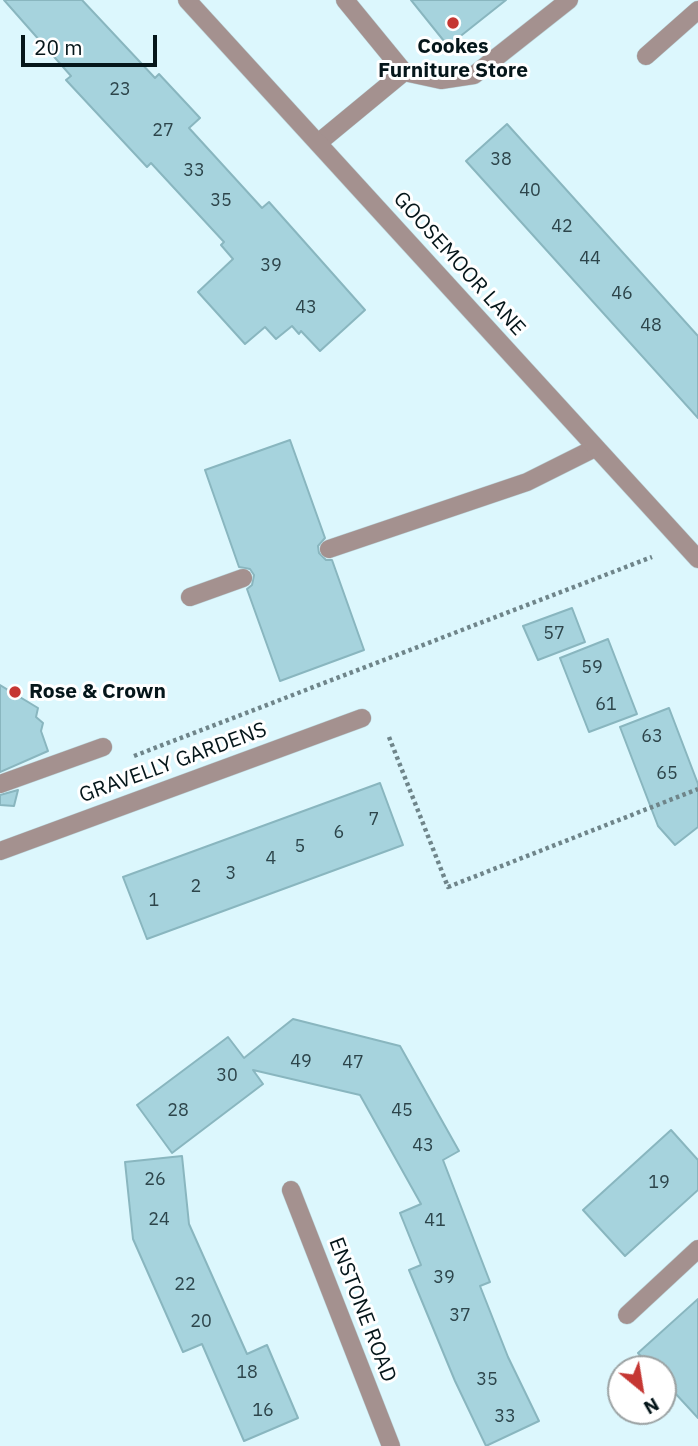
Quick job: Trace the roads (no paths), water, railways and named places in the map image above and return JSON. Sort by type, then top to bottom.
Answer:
[{"type":"street","name":"GOOSEMOOR LANE","points":[[187,0],[698,559]]},
{"type":"street","points":[[345,0],[404,72],[441,80],[474,75],[569,0]]},
{"type":"street","points":[[646,56],[698,10]]},
{"type":"street","points":[[318,144],[404,72]]},
{"type":"street","points":[[329,550],[527,482],[595,447]]},
{"type":"street","points":[[190,597],[243,579]]},
{"type":"street","name":"GRAVELLY GARDENS","points":[[0,851],[362,718]]},
{"type":"street","points":[[0,784],[103,747]]},
{"type":"street","name":"ENSTONE ROAD","points":[[292,1190],[391,1446]]},
{"type":"street","points":[[627,1315],[698,1250]]},
{"type":"place","name":"Cookes Furniture Store","points":[[453,23]]},
{"type":"place","name":"Rose & Crown","points":[[15,692]]}]
